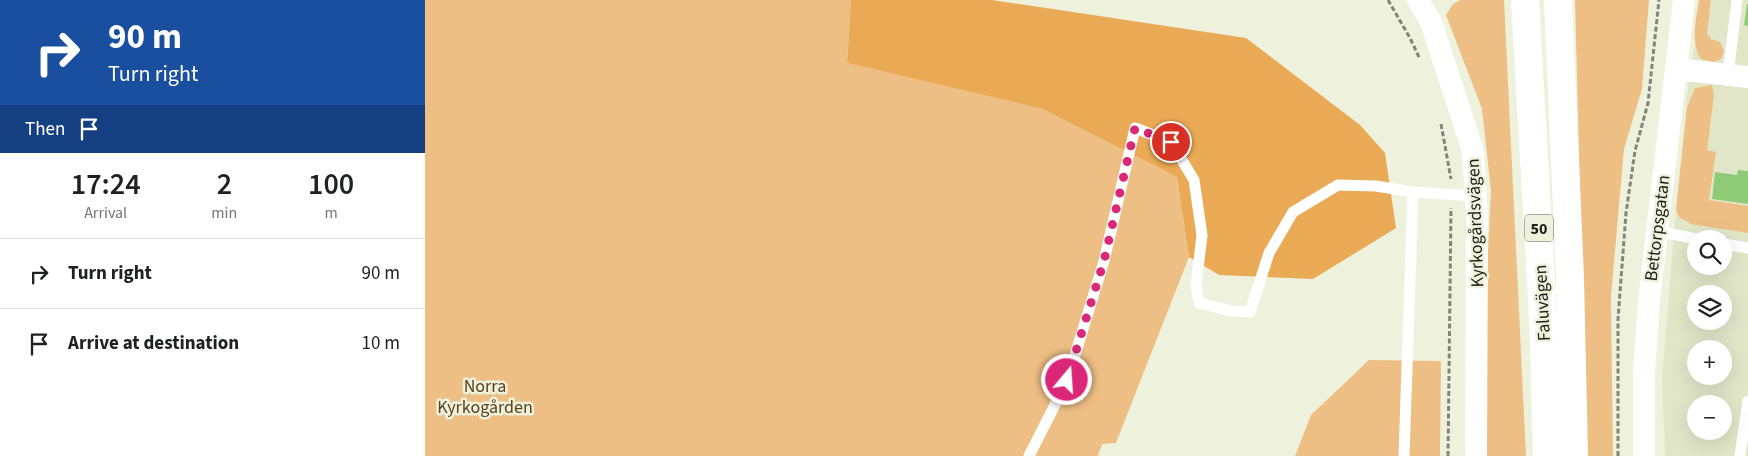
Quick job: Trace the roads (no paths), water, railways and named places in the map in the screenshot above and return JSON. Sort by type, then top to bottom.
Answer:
[{"type":"highway","name":"Faluvägen","points":[[1525,0],[1543,317],[1547,456]]},
{"type":"highway","name":"Faluvägen","points":[[1558,0],[1570,278],[1574,456]]},
{"type":"street","name":"Kyrkogårdsvägen","points":[[1418,0],[1431,22],[1473,151],[1477,283],[1475,456]]},
{"type":"street","name":"Bettorpsgatan","points":[[1643,456],[1645,364],[1649,301],[1684,0]]},
{"type":"street","points":[[1676,69],[1738,76]]},
{"type":"lane","points":[[1737,0],[1738,76]]},
{"type":"lane","points":[[1029,456],[1067,380],[1104,261],[1135,128],[1171,142],[1194,180],[1202,235],[1196,286],[1199,303],[1231,311],[1250,312],[1269,254],[1293,212],[1338,185],[1375,186],[1413,192],[1475,196]]},
{"type":"lane","points":[[1404,456],[1413,192]]},
{"type":"lane","points":[[1657,232],[1687,237]]},
{"type":"lane","points":[[1732,245],[1748,248]]},
{"type":"lane","points":[[1740,456],[1748,402]]},
{"type":"park label","name":"Norra Kyrkogården","points":[[485,396]]}]
